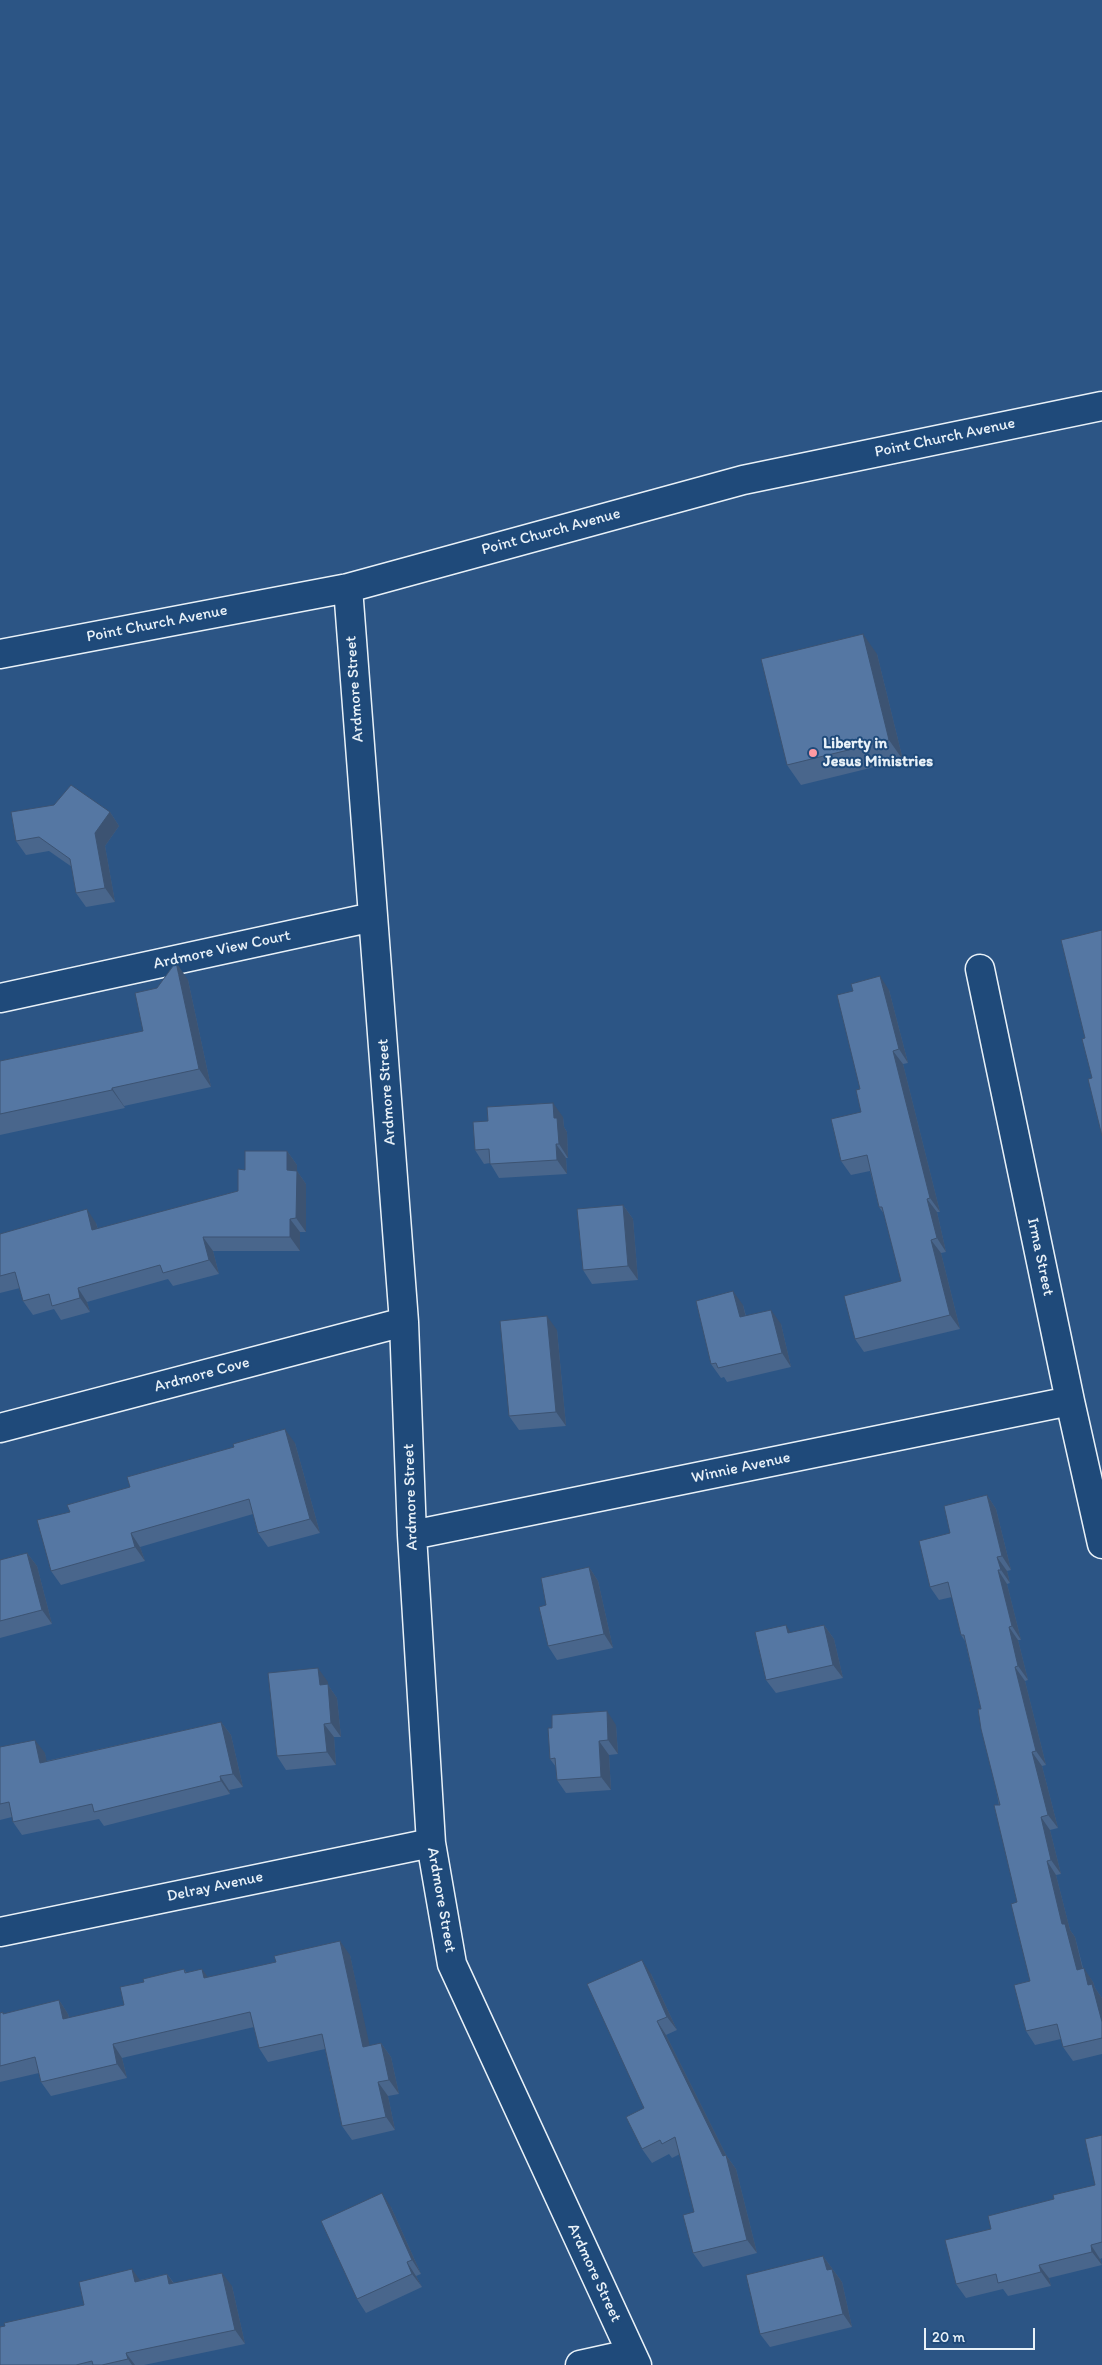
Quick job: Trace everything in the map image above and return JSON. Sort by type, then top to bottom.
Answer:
[{"type":"street","name":"Point Church Avenue","points":[[0,654],[348,588],[743,480],[1102,406]]},
{"type":"street","name":"Ardmore Street","points":[[348,588],[404,1322],[412,1534],[431,1843],[452,1964],[633,2359]]},
{"type":"street","name":"Ardmore View Court","points":[[0,998],[373,917]]},
{"type":"street","name":"Irma Street","points":[[980,969],[1070,1401],[1102,1544]]},
{"type":"street","name":"Ardmore Cove","points":[[0,1428],[404,1322]]},
{"type":"street","name":"Winnie Avenue","points":[[412,1534],[1070,1401]]},
{"type":"street","name":"Delray Avenue","points":[[0,1932],[431,1843]]},
{"type":"street","points":[[580,2365],[633,2359]]},
{"type":"building","points":[[863,634],[889,740],[787,765],[761,659]]},
{"type":"building","points":[[71,785],[110,812],[95,833],[105,888],[76,893],[70,859],[39,837],[16,841],[11,812],[54,805]]},
{"type":"building","points":[[1102,930],[1102,1136],[1088,1079],[1092,1078],[1082,1039],[1085,1038],[1061,940]]},
{"type":"building","points":[[176,962],[199,1069],[0,1114],[0,1061],[143,1031],[135,993],[157,988]]},
{"type":"building","points":[[880,976],[899,1049],[893,1051],[930,1198],[927,1199],[937,1238],[931,1240],[950,1315],[855,1339],[844,1296],[901,1281],[882,1207],[879,1207],[867,1155],[841,1161],[831,1119],[861,1112],[856,1090],[860,1089],[837,995],[853,991],[851,984]]},
{"type":"building","points":[[553,1103],[554,1118],[557,1118],[559,1144],[556,1144],[557,1160],[490,1164],[489,1149],[475,1150],[473,1122],[488,1121],[487,1107]]},
{"type":"building","points":[[245,1151],[287,1151],[287,1170],[297,1171],[296,1218],[290,1219],[290,1237],[203,1237],[209,1260],[163,1273],[160,1265],[78,1288],[80,1298],[52,1306],[49,1294],[23,1301],[15,1272],[0,1276],[0,1234],[87,1209],[92,1230],[238,1191],[238,1169],[245,1170]]},
{"type":"building","points":[[623,1205],[628,1266],[583,1270],[577,1209]]},
{"type":"building","points":[[733,1291],[740,1317],[771,1310],[782,1353],[718,1368],[716,1363],[711,1364],[696,1301]]},
{"type":"building","points":[[547,1316],[556,1412],[509,1416],[500,1321]]},
{"type":"building","points":[[285,1429],[310,1519],[258,1533],[249,1499],[131,1533],[135,1547],[51,1571],[37,1520],[70,1512],[67,1505],[130,1487],[127,1477],[234,1447],[233,1444]]},
{"type":"building","points":[[987,1495],[1002,1556],[997,1557],[1001,1570],[998,1570],[1012,1626],[1009,1627],[1018,1666],[1015,1667],[1036,1751],[1032,1752],[1048,1815],[1041,1817],[1051,1860],[1047,1861],[1062,1924],[1065,1924],[1077,1970],[1084,1968],[1088,1985],[1092,1984],[1102,2022],[1102,2038],[1063,2047],[1057,2024],[1026,2031],[1014,1985],[1030,1981],[1011,1904],[1017,1902],[994,1805],[1000,1805],[981,1729],[978,1709],[981,1709],[964,1635],[961,1635],[948,1582],[930,1587],[919,1541],[950,1533],[944,1506]]},
{"type":"building","points":[[27,1553],[42,1610],[0,1621],[0,1560]]},
{"type":"building","points":[[589,1567],[604,1634],[548,1646],[539,1607],[546,1605],[541,1578]]},
{"type":"building","points":[[786,1625],[788,1633],[824,1625],[833,1665],[766,1680],[755,1632]]},
{"type":"building","points":[[318,1668],[320,1685],[328,1684],[331,1723],[324,1724],[327,1752],[277,1756],[268,1673]]},
{"type":"building","points":[[607,1711],[608,1740],[599,1741],[601,1777],[557,1780],[555,1758],[550,1759],[548,1728],[552,1728],[552,1715]]},
{"type":"building","points":[[221,1722],[233,1774],[220,1776],[221,1781],[94,1812],[92,1804],[13,1822],[9,1802],[0,1804],[0,1747],[35,1740],[40,1763]]},
{"type":"building","points":[[340,1941],[363,2047],[381,2043],[389,2080],[378,2082],[386,2117],[342,2126],[322,2034],[259,2048],[250,2012],[113,2044],[117,2064],[41,2082],[35,2057],[0,2066],[0,2013],[3,2012],[3,2014],[59,2000],[63,2019],[124,2005],[120,1987],[144,1982],[143,1979],[184,1969],[185,1973],[202,1969],[204,1978],[276,1962],[274,1956]]},
{"type":"building","points":[[642,1960],[667,2017],[657,2021],[723,2156],[726,2155],[747,2240],[693,2253],[683,2215],[694,2212],[675,2137],[662,2144],[660,2140],[642,2149],[626,2117],[644,2108],[587,1984]]},
{"type":"building","points":[[1102,2135],[1102,2242],[1091,2245],[1092,2252],[1039,2265],[1041,2272],[998,2283],[996,2274],[956,2284],[945,2240],[991,2229],[988,2216],[1054,2199],[1053,2195],[1095,2185],[1085,2139]]},
{"type":"building","points":[[382,2193],[412,2260],[407,2262],[412,2274],[357,2299],[321,2221]]},
{"type":"building","points":[[823,2256],[827,2270],[832,2269],[843,2314],[760,2334],[746,2275]]},
{"type":"building","points":[[132,2269],[135,2282],[167,2274],[169,2284],[222,2273],[235,2330],[126,2353],[128,2359],[102,2365],[93,2365],[92,2361],[76,2365],[0,2365],[0,2327],[5,2326],[4,2323],[84,2305],[79,2282]]},
{"type":"place","name":"Liberty in Jesus Ministries","points":[[813,753]]}]
